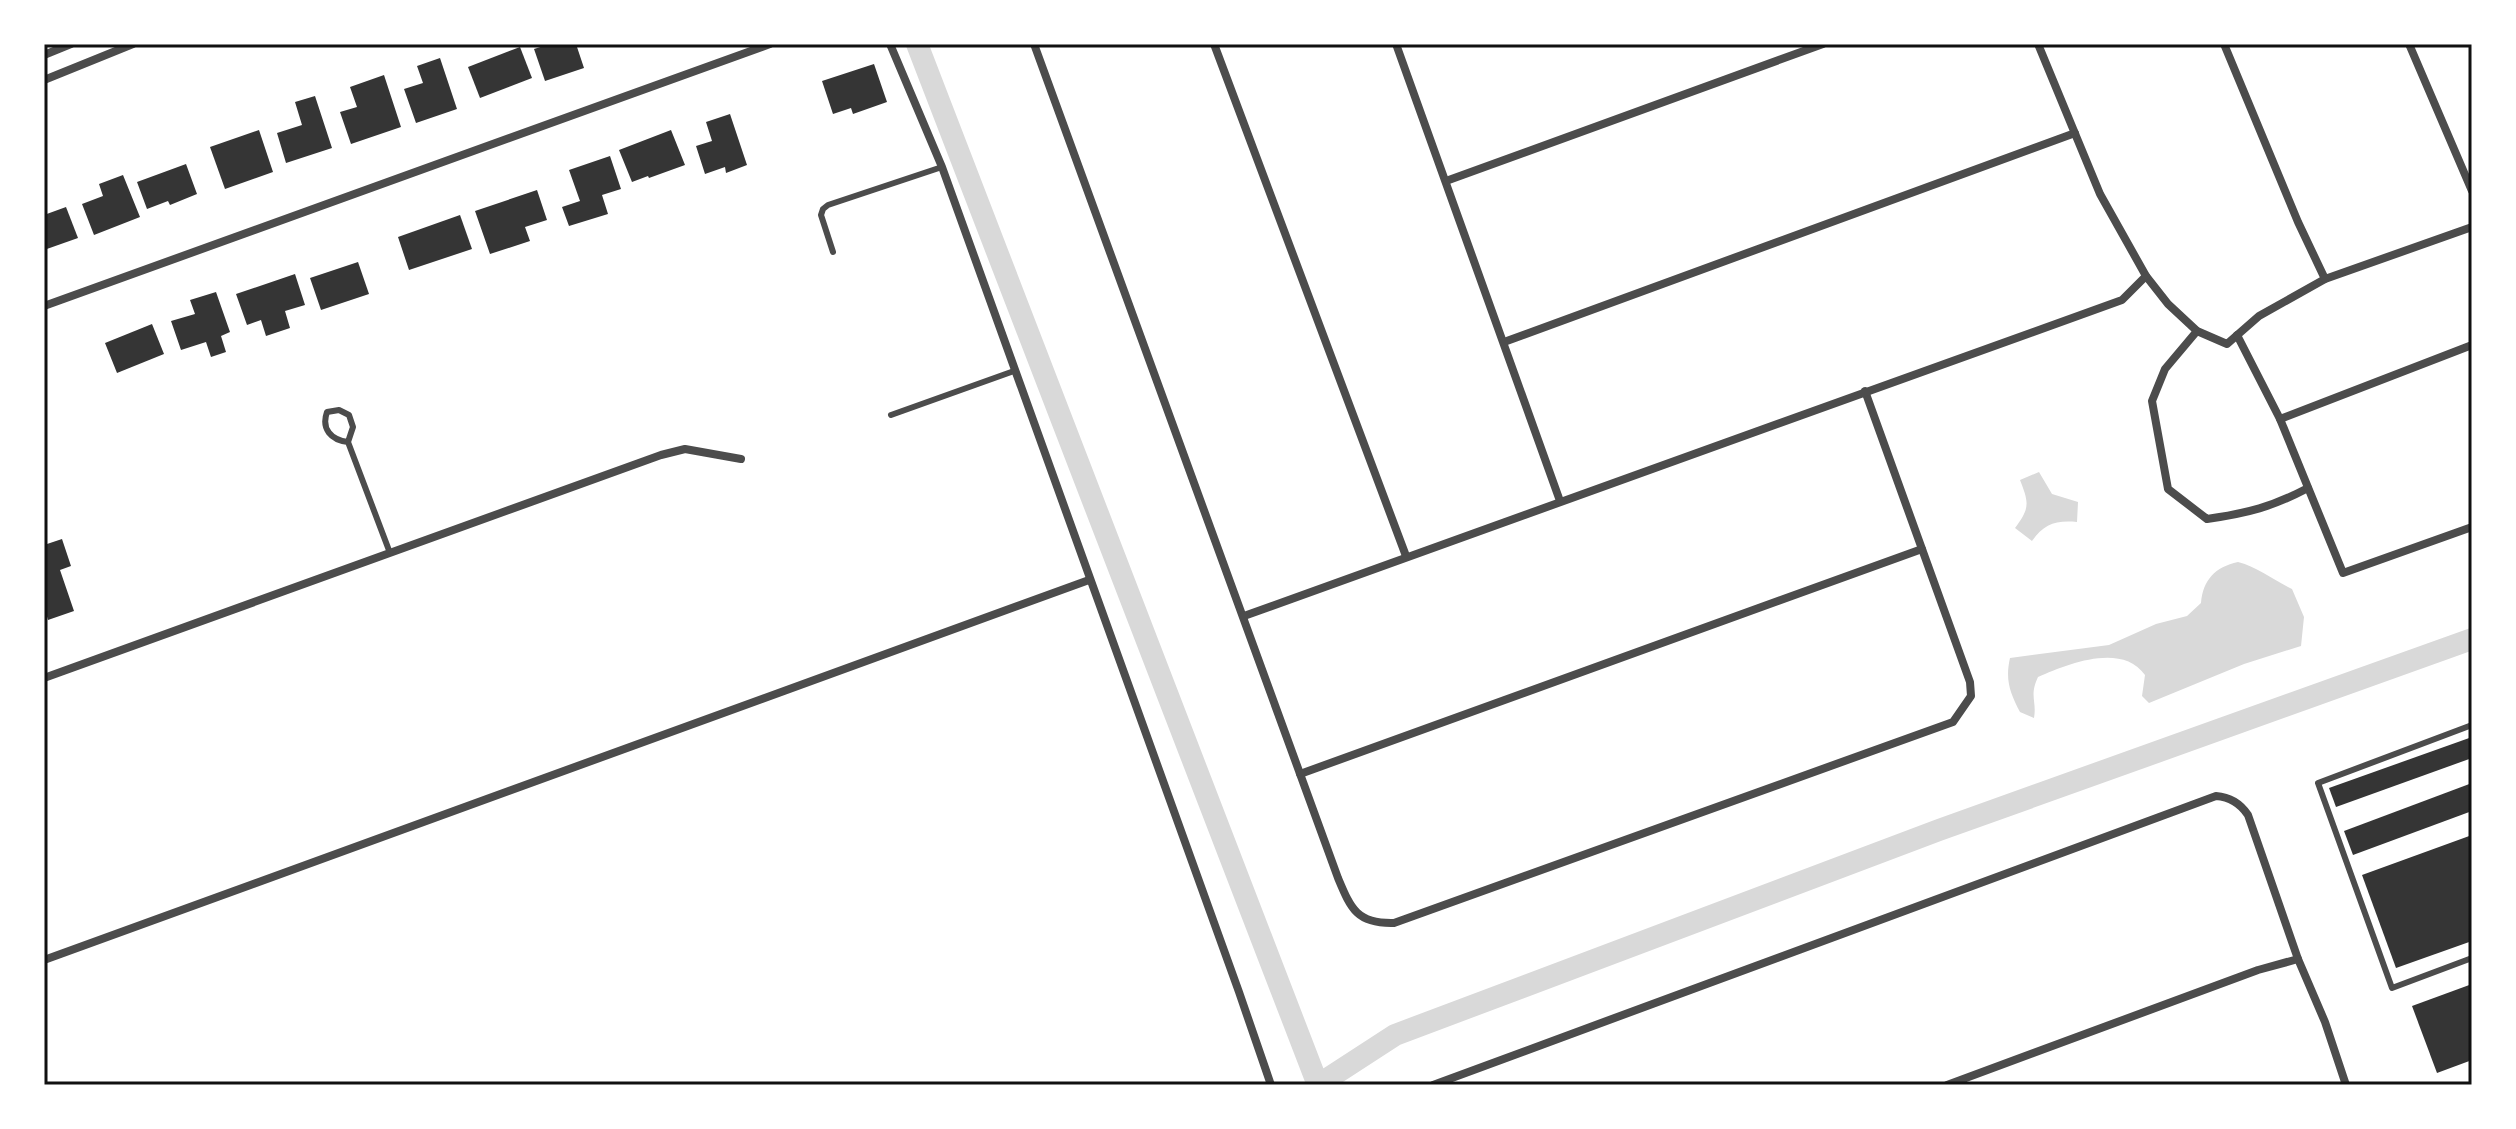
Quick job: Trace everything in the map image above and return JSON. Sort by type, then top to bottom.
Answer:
[{"type":"street","points":[[44,55],[71,44]]},
{"type":"street","points":[[44,80],[133,44]]},
{"type":"street","points":[[44,306],[770,44]]},
{"type":"street","points":[[890,44],[942,167],[1271,1085]]},
{"type":"street","points":[[1034,44],[1338,878],[1349,905],[1375,924],[1394,923],[1953,722],[1971,696],[1970,682],[1865,391]]},
{"type":"street","points":[[1214,44],[1406,556]]},
{"type":"street","points":[[1396,44],[1560,501]]},
{"type":"street","points":[[1446,181],[1823,44]]},
{"type":"street","points":[[2038,44],[2112,218],[2146,276],[2168,304],[2197,331],[2227,344],[2259,316],[2325,279],[2472,227]]},
{"type":"street","points":[[2224,44],[2325,279]]},
{"type":"street","points":[[2409,44],[2472,191]]},
{"type":"street","points":[[1504,342],[2075,133]]},
{"type":"street","points":[[1244,616],[2122,300],[2146,276]]},
{"type":"street","points":[[2197,331],[2165,369],[2152,401],[2168,489],[2207,519],[2278,504],[2308,488]]},
{"type":"street","points":[[2237,335],[2280,419],[2343,573],[2472,527]]},
{"type":"street","points":[[2280,419],[2472,345]]},
{"type":"street","points":[[44,678],[661,455],[685,449],[741,459]]},
{"type":"street","points":[[1300,774],[1922,549]]},
{"type":"street","points":[[44,960],[1089,580]]},
{"type":"street","points":[[1433,1085],[2216,796],[2232,800],[2243,807],[2248,815],[2346,1085]]},
{"type":"street","points":[[1947,1085],[2258,970],[2298,959]]},
{"type":"lane","points":[[833,252],[821,215],[828,205],[942,167]]},
{"type":"lane","points":[[891,415],[1014,371]]},
{"type":"lane","points":[[348,442],[330,436],[326,428],[327,412],[339,410],[349,415],[353,427],[348,442],[390,553]]},
{"type":"lane","points":[[2472,725],[2318,783],[2392,988],[2472,958]]},
{"type":"shaded area","points":[[2039,472],[2052,494],[2078,502],[2077,522],[2051,524],[2032,541],[2015,528],[2026,505],[2020,480]]},
{"type":"shaded area","points":[[2238,562],[2292,589],[2304,617],[2301,646],[2244,664],[2149,703],[2142,696],[2145,675],[2135,665],[2109,658],[2079,662],[2038,677],[2034,689],[2034,718],[2020,712],[2009,686],[2010,658],[2109,645],[2156,624],[2187,616],[2201,603],[2204,588],[2212,576],[2223,567]]},
{"type":"building","points":[[550,44],[576,44],[584,68],[545,81],[534,49]]},
{"type":"building","points":[[520,47],[532,78],[480,98],[468,67]]},
{"type":"building","points":[[440,58],[457,109],[416,123],[404,89],[423,83],[417,66]]},
{"type":"building","points":[[874,64],[887,102],[853,114],[851,108],[833,114],[822,81]]},
{"type":"building","points":[[384,75],[401,127],[351,144],[340,112],[357,107],[350,87]]},
{"type":"building","points":[[315,96],[332,148],[286,163],[277,133],[302,125],[295,102]]},
{"type":"building","points":[[730,114],[747,165],[726,173],[725,167],[705,174],[696,146],[712,141],[706,122]]},
{"type":"building","points":[[259,130],[273,172],[225,189],[210,147]]},
{"type":"building","points":[[671,130],[685,165],[632,182],[619,150]]},
{"type":"building","points":[[610,156],[621,189],[602,195],[608,214],[569,226],[562,207],[580,201],[569,170]]},
{"type":"building","points":[[186,164],[197,194],[170,205],[168,201],[147,209],[137,182]]},
{"type":"building","points":[[123,175],[140,217],[94,235],[82,204],[103,196],[99,184]]},
{"type":"building","points":[[537,190],[547,220],[525,227],[530,241],[490,254],[475,211]]},
{"type":"building","points":[[66,207],[78,238],[44,250],[44,215]]},
{"type":"building","points":[[460,215],[472,249],[409,270],[398,237]]},
{"type":"building","points":[[358,262],[369,294],[321,310],[310,278]]},
{"type":"building","points":[[295,274],[305,305],[285,311],[290,328],[266,336],[261,320],[247,325],[236,294]]},
{"type":"building","points":[[216,292],[230,332],[221,336],[226,352],[211,357],[206,342],[181,350],[171,321],[195,314],[190,300]]},
{"type":"building","points":[[152,324],[164,354],[117,373],[105,343]]},
{"type":"building","points":[[62,539],[71,566],[60,570],[74,611],[48,620],[44,606],[44,545]]},
{"type":"building","points":[[2472,737],[2472,758],[2336,807],[2329,788]]},
{"type":"building","points":[[2472,783],[2472,811],[2353,855],[2344,831]]},
{"type":"building","points":[[2472,835],[2472,941],[2396,968],[2362,875]]},
{"type":"building","points":[[2472,984],[2472,1060],[2437,1073],[2412,1006]]},
{"type":"waterway","points":[[917,44],[1318,1085],[1395,1035],[1939,830],[2472,639]]}]
